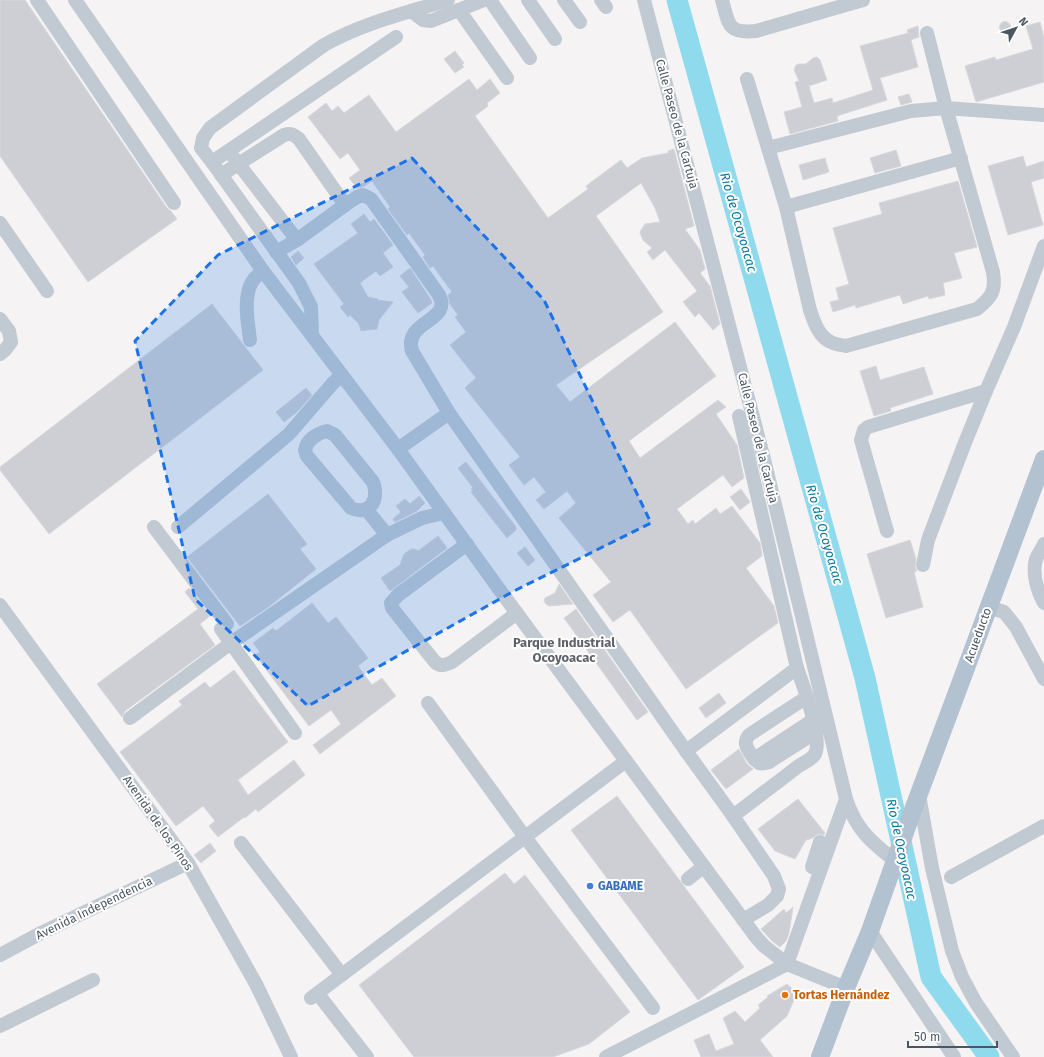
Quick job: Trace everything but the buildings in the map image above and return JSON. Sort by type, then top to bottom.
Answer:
[{"type":"main road","name":"Acueducto","points":[[820,1057],[846,988],[870,931],[896,855],[1044,459]]},
{"type":"street","points":[[37,0],[174,203]]},
{"type":"street","points":[[75,0],[263,270],[398,450],[743,920],[764,946],[783,961],[846,988]]},
{"type":"street","points":[[312,335],[311,307],[298,283],[201,148],[202,138],[210,128],[324,45],[342,35],[378,21],[448,0]]},
{"type":"street","points":[[411,11],[423,20],[431,21],[484,0]]},
{"type":"street","points":[[490,0],[530,58]]},
{"type":"street","points":[[528,0],[555,39]]},
{"type":"street","points":[[564,0],[580,22]]},
{"type":"street","name":"Calle Paseo de la Cartuja","points":[[644,0],[764,459],[846,799],[851,814],[858,827],[872,843],[896,855]]},
{"type":"street","points":[[722,0],[729,24],[734,29],[742,32],[756,31],[863,0]]},
{"type":"street","points":[[459,10],[507,78]]},
{"type":"street","points":[[746,79],[786,207],[810,310],[815,325],[823,336],[833,343],[846,346],[977,309],[988,300],[993,293],[995,282],[993,272],[946,108],[927,33]]},
{"type":"street","points":[[212,162],[396,37]]},
{"type":"street","points":[[768,148],[911,111],[946,108],[1044,115]]},
{"type":"street","points":[[221,175],[239,165],[284,135],[289,133],[294,134],[345,205]]},
{"type":"street","points":[[229,151],[297,240]]},
{"type":"street","points":[[786,207],[961,158]]},
{"type":"street","points":[[276,252],[297,240],[360,195],[371,199],[442,301],[442,306],[439,312],[415,331],[410,343],[412,351],[449,413],[774,876],[779,889],[777,896],[768,905],[743,920]]},
{"type":"street","points":[[0,223],[47,291]]},
{"type":"street","points":[[923,565],[928,540],[964,445],[1014,327],[1044,246]]},
{"type":"street","points":[[250,340],[246,316],[248,296],[253,280],[263,270]]},
{"type":"street","points":[[0,319],[9,331],[11,342],[6,350],[0,354]]},
{"type":"street","points":[[178,527],[289,434],[333,383],[342,375]]},
{"type":"street","points":[[887,531],[861,440],[864,430],[868,427],[986,391]]},
{"type":"street","points":[[398,450],[449,413]]},
{"type":"street","points":[[733,816],[800,765],[812,759],[816,752],[814,726],[807,697],[797,668],[739,416]]},
{"type":"street","points":[[327,431],[335,435],[372,482],[376,491],[374,500],[366,509],[357,511],[351,508],[307,456],[305,450],[306,445],[320,432],[327,431]]},
{"type":"street","points":[[366,509],[387,535]]},
{"type":"street","points":[[130,718],[231,643],[387,535],[422,518],[444,513]]},
{"type":"street","points":[[154,527],[227,624],[221,629],[295,733]]},
{"type":"street","points":[[467,544],[398,595],[391,603],[392,608],[435,662],[442,666],[452,662],[517,613]]},
{"type":"street","points":[[1044,544],[1036,558],[1035,575],[1044,603]]},
{"type":"street","name":"Avenida de los Pinos","points":[[0,605],[188,863],[256,984],[291,1057]]},
{"type":"street","points":[[988,607],[1004,612],[1016,627],[1044,679]]},
{"type":"street","points":[[686,751],[797,668]]},
{"type":"street","points":[[807,697],[749,735],[746,739],[746,745],[759,763],[769,762],[814,726]]},
{"type":"street","points":[[428,703],[526,838],[653,1008]]},
{"type":"street","points":[[367,1057],[315,996],[626,761]]},
{"type":"street","points":[[783,961],[846,799]]},
{"type":"street","points":[[916,803],[952,952],[962,977],[976,1003],[1013,1057]]},
{"type":"street","points":[[951,877],[1044,826]]},
{"type":"street","points":[[606,1057],[783,961],[791,941],[820,842]]},
{"type":"street","points":[[241,843],[342,976]]},
{"type":"street","name":"Avenida Independencia","points":[[0,955],[41,933],[188,863]]},
{"type":"street","points":[[688,878],[703,867]]},
{"type":"street","points":[[870,931],[954,1057]]},
{"type":"street","points":[[0,1026],[92,980]]},
{"type":"highlighted area","points":[[412,158],[544,300],[651,523],[514,591],[308,706],[195,599],[135,341],[218,255]]},
{"type":"waterway","name":"Rio de Ocoyoacac","points":[[677,0],[865,678],[931,977],[989,1057]]},
{"type":"place","name":"GABAME","points":[[590,886]]},
{"type":"place","name":"Tortas Hernández","points":[[785,995]]},
{"type":"district","name":"Parque Industrial Ocoyoacac","points":[[564,650]]}]
